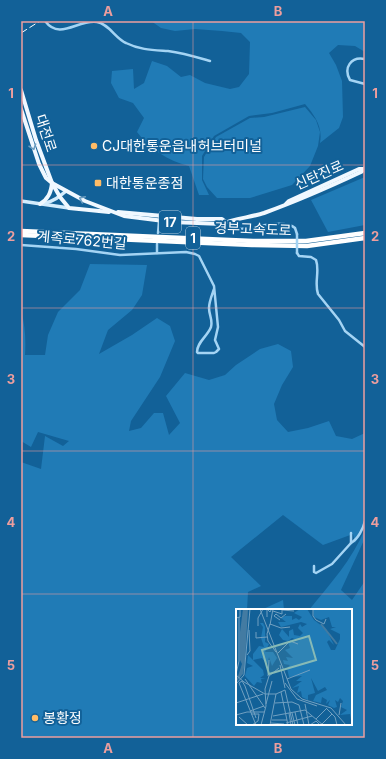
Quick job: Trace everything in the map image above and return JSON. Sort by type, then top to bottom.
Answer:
[{"type":"highway","name":"경부고속도로","points":[[21,230],[253,241],[306,241],[365,233]]},
{"type":"highway","name":"경부고속도로","points":[[21,235],[307,246],[365,238]]},
{"type":"main road","name":"대전로","points":[[21,90],[36,140],[52,183],[60,197],[70,208]]},
{"type":"main road","name":"대전로","points":[[21,110],[39,164],[46,178],[52,183]]},
{"type":"main road","name":"신탄진로","points":[[70,208],[114,213],[124,216],[159,221],[196,224],[222,224],[249,218],[286,204],[289,201],[359,169],[364,169]]},
{"type":"main road","points":[[40,204],[48,197],[52,183],[85,201],[114,213]]},
{"type":"main road","points":[[40,204],[52,202],[66,191]]},
{"type":"main road","points":[[21,201],[70,208]]},
{"type":"main road","name":"신탄진로","points":[[114,213],[124,212],[197,219],[222,219],[228,222]]},
{"type":"street","points":[[46,21],[52,28],[61,30],[90,22],[99,22],[121,40],[144,50],[178,53],[210,61]]},
{"type":"street","points":[[365,60],[357,59],[352,61],[348,66],[348,78],[350,80],[365,84]]},
{"type":"street","points":[[158,233],[159,221]]},
{"type":"street","points":[[228,222],[238,229],[277,224],[290,225],[295,228],[297,234],[297,253],[299,256],[311,257],[316,260],[318,269],[316,290],[318,294],[345,331],[365,347]]},
{"type":"street","points":[[157,244],[157,252]]},
{"type":"street","name":"계족로762번길","points":[[21,245],[76,249],[120,255],[157,252],[186,252],[199,256],[212,280],[214,289],[218,327],[215,340],[219,349],[214,353],[198,353],[197,347],[208,333],[211,326],[212,320],[209,309],[214,289]]},
{"type":"street","points":[[314,566],[314,572],[316,574],[328,567],[355,540],[365,522]]},
{"type":"street","points":[[350,533],[351,543]]},
{"type":"shaded area","points":[[151,21],[365,21],[365,52],[355,46],[338,45],[329,53],[336,65],[342,81],[343,117],[339,128],[320,143],[321,137],[319,127],[312,113],[305,104],[272,113],[249,116],[214,136],[202,156],[202,180],[209,195],[199,195],[189,166],[181,164],[160,154],[137,132],[144,118],[133,103],[119,98],[111,83],[112,71],[133,69],[134,89],[144,83],[152,61],[167,66],[181,77],[190,75],[205,83],[230,89],[239,87],[249,74],[250,42],[241,33],[195,29],[175,31],[161,28]]},
{"type":"shaded area","points":[[305,107],[316,120],[320,132],[318,146],[310,166],[292,185],[250,198],[217,198],[207,187],[203,179],[204,157],[216,137],[250,118],[264,117]]},
{"type":"shaded area","points":[[365,177],[365,225],[328,232],[311,200]]},
{"type":"shaded area","points":[[90,264],[147,265],[142,295],[132,310],[108,330],[99,354],[132,335],[157,318],[170,326],[175,341],[160,377],[131,421],[129,431],[141,428],[154,413],[163,413],[169,435],[180,423],[166,396],[185,373],[209,380],[225,375],[236,365],[260,349],[278,344],[291,351],[293,367],[282,385],[274,404],[277,420],[288,432],[308,428],[329,421],[336,436],[352,439],[365,433],[365,524],[355,543],[353,534],[323,545],[283,515],[231,557],[261,586],[248,592],[247,609],[236,609],[236,725],[352,725],[352,609],[310,609],[333,581],[354,551],[365,529],[365,538],[341,590],[352,600],[365,581],[365,738],[21,738],[21,462],[41,469],[45,436],[63,446],[69,441],[38,432],[31,447],[21,441],[21,310],[25,332],[25,355],[45,355],[48,335],[58,312],[80,290]]},
{"type":"shaded area","points":[[283,600],[284,609],[263,609]]},
{"type":"railway","points":[[21,33],[40,21]]},
{"type":"place","name":"CJ대한통운읍내허브터미널","points":[[94,146]]},
{"type":"place","name":"대한통운종점","points":[[98,183]]},
{"type":"place","name":"봉황정","points":[[35,718]]}]
